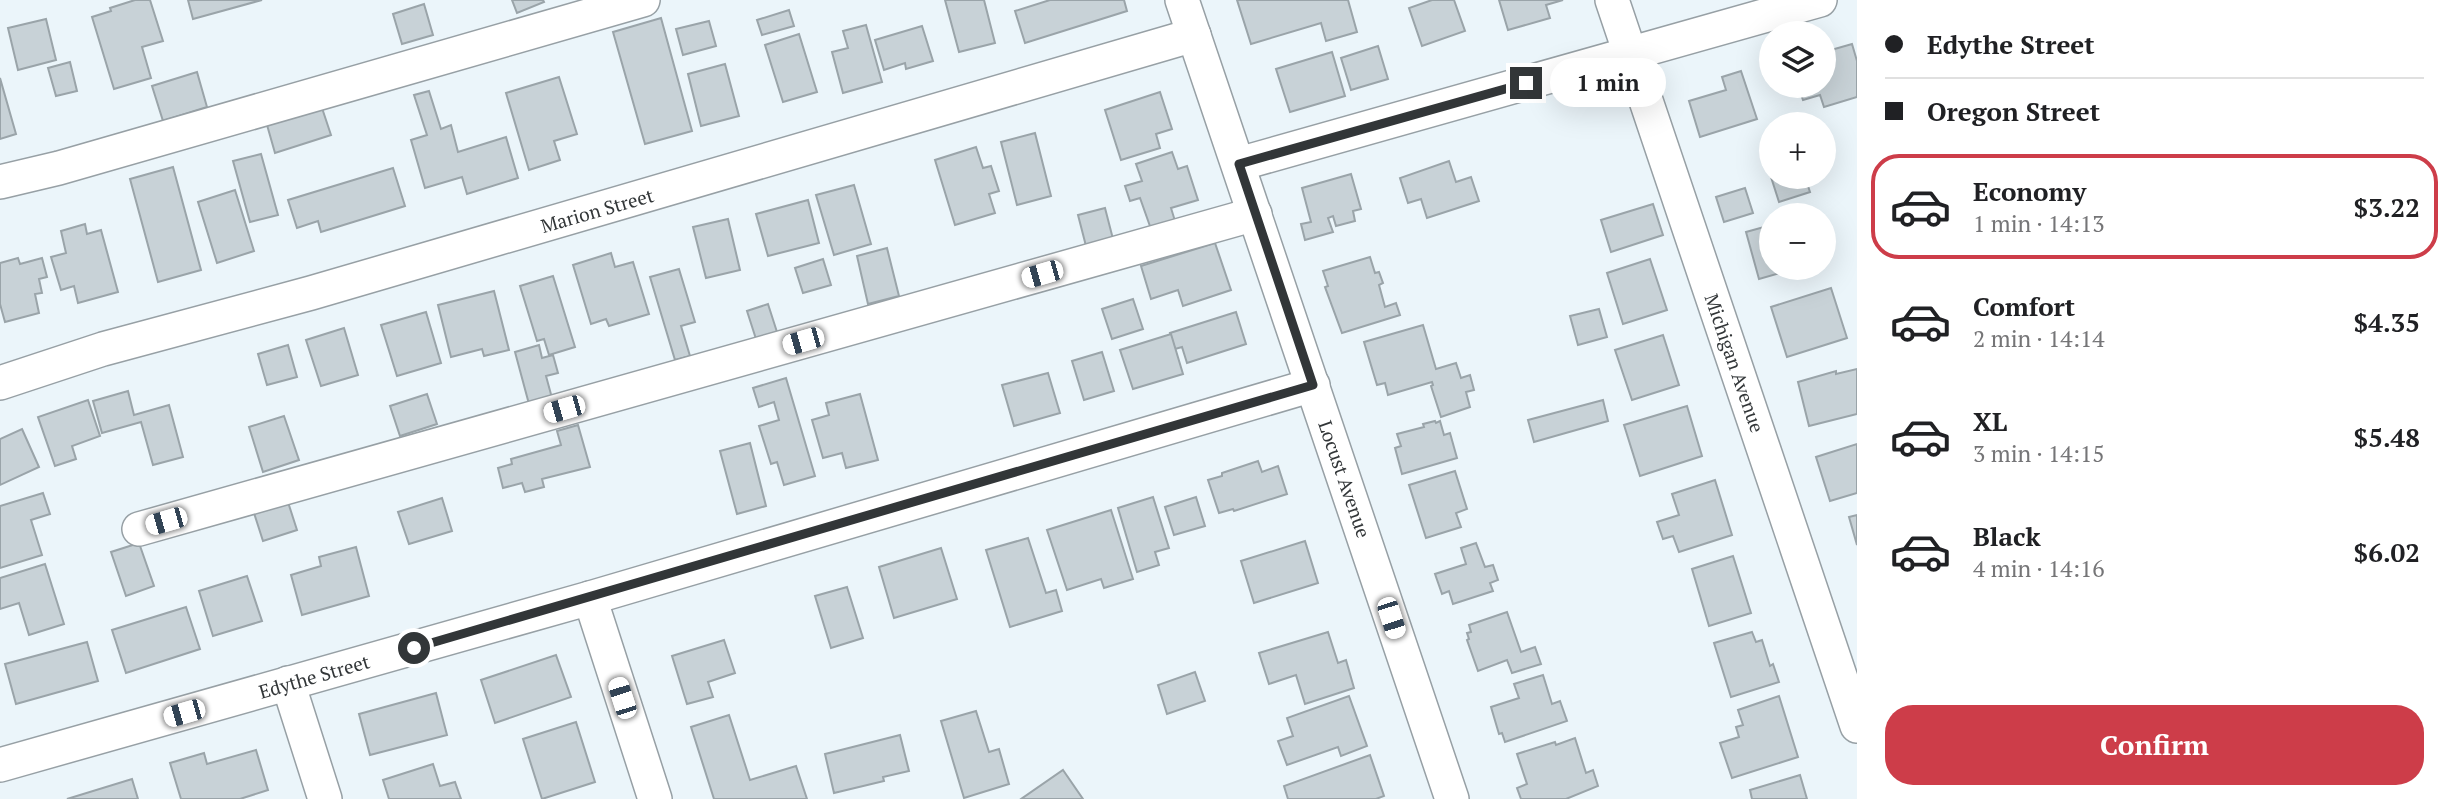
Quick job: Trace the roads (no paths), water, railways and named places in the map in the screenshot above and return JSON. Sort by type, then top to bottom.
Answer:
[{"type":"street","points":[[0,182],[60,168],[643,0]]},
{"type":"street","name":"Locust Avenue","points":[[1182,0],[1452,799]]},
{"type":"street","name":"Michigan Avenue","points":[[1612,0],[1857,726]]},
{"type":"street","points":[[1239,164],[1820,0]]},
{"type":"street","name":"Marion Street","points":[[0,383],[103,349],[311,293],[1194,35]]},
{"type":"street","points":[[139,528],[1255,214]]},
{"type":"street","name":"Edythe Street","points":[[0,765],[590,598],[1313,385]]},
{"type":"street","points":[[590,598],[655,799]]},
{"type":"street","points":[[288,683],[325,799]]}]
